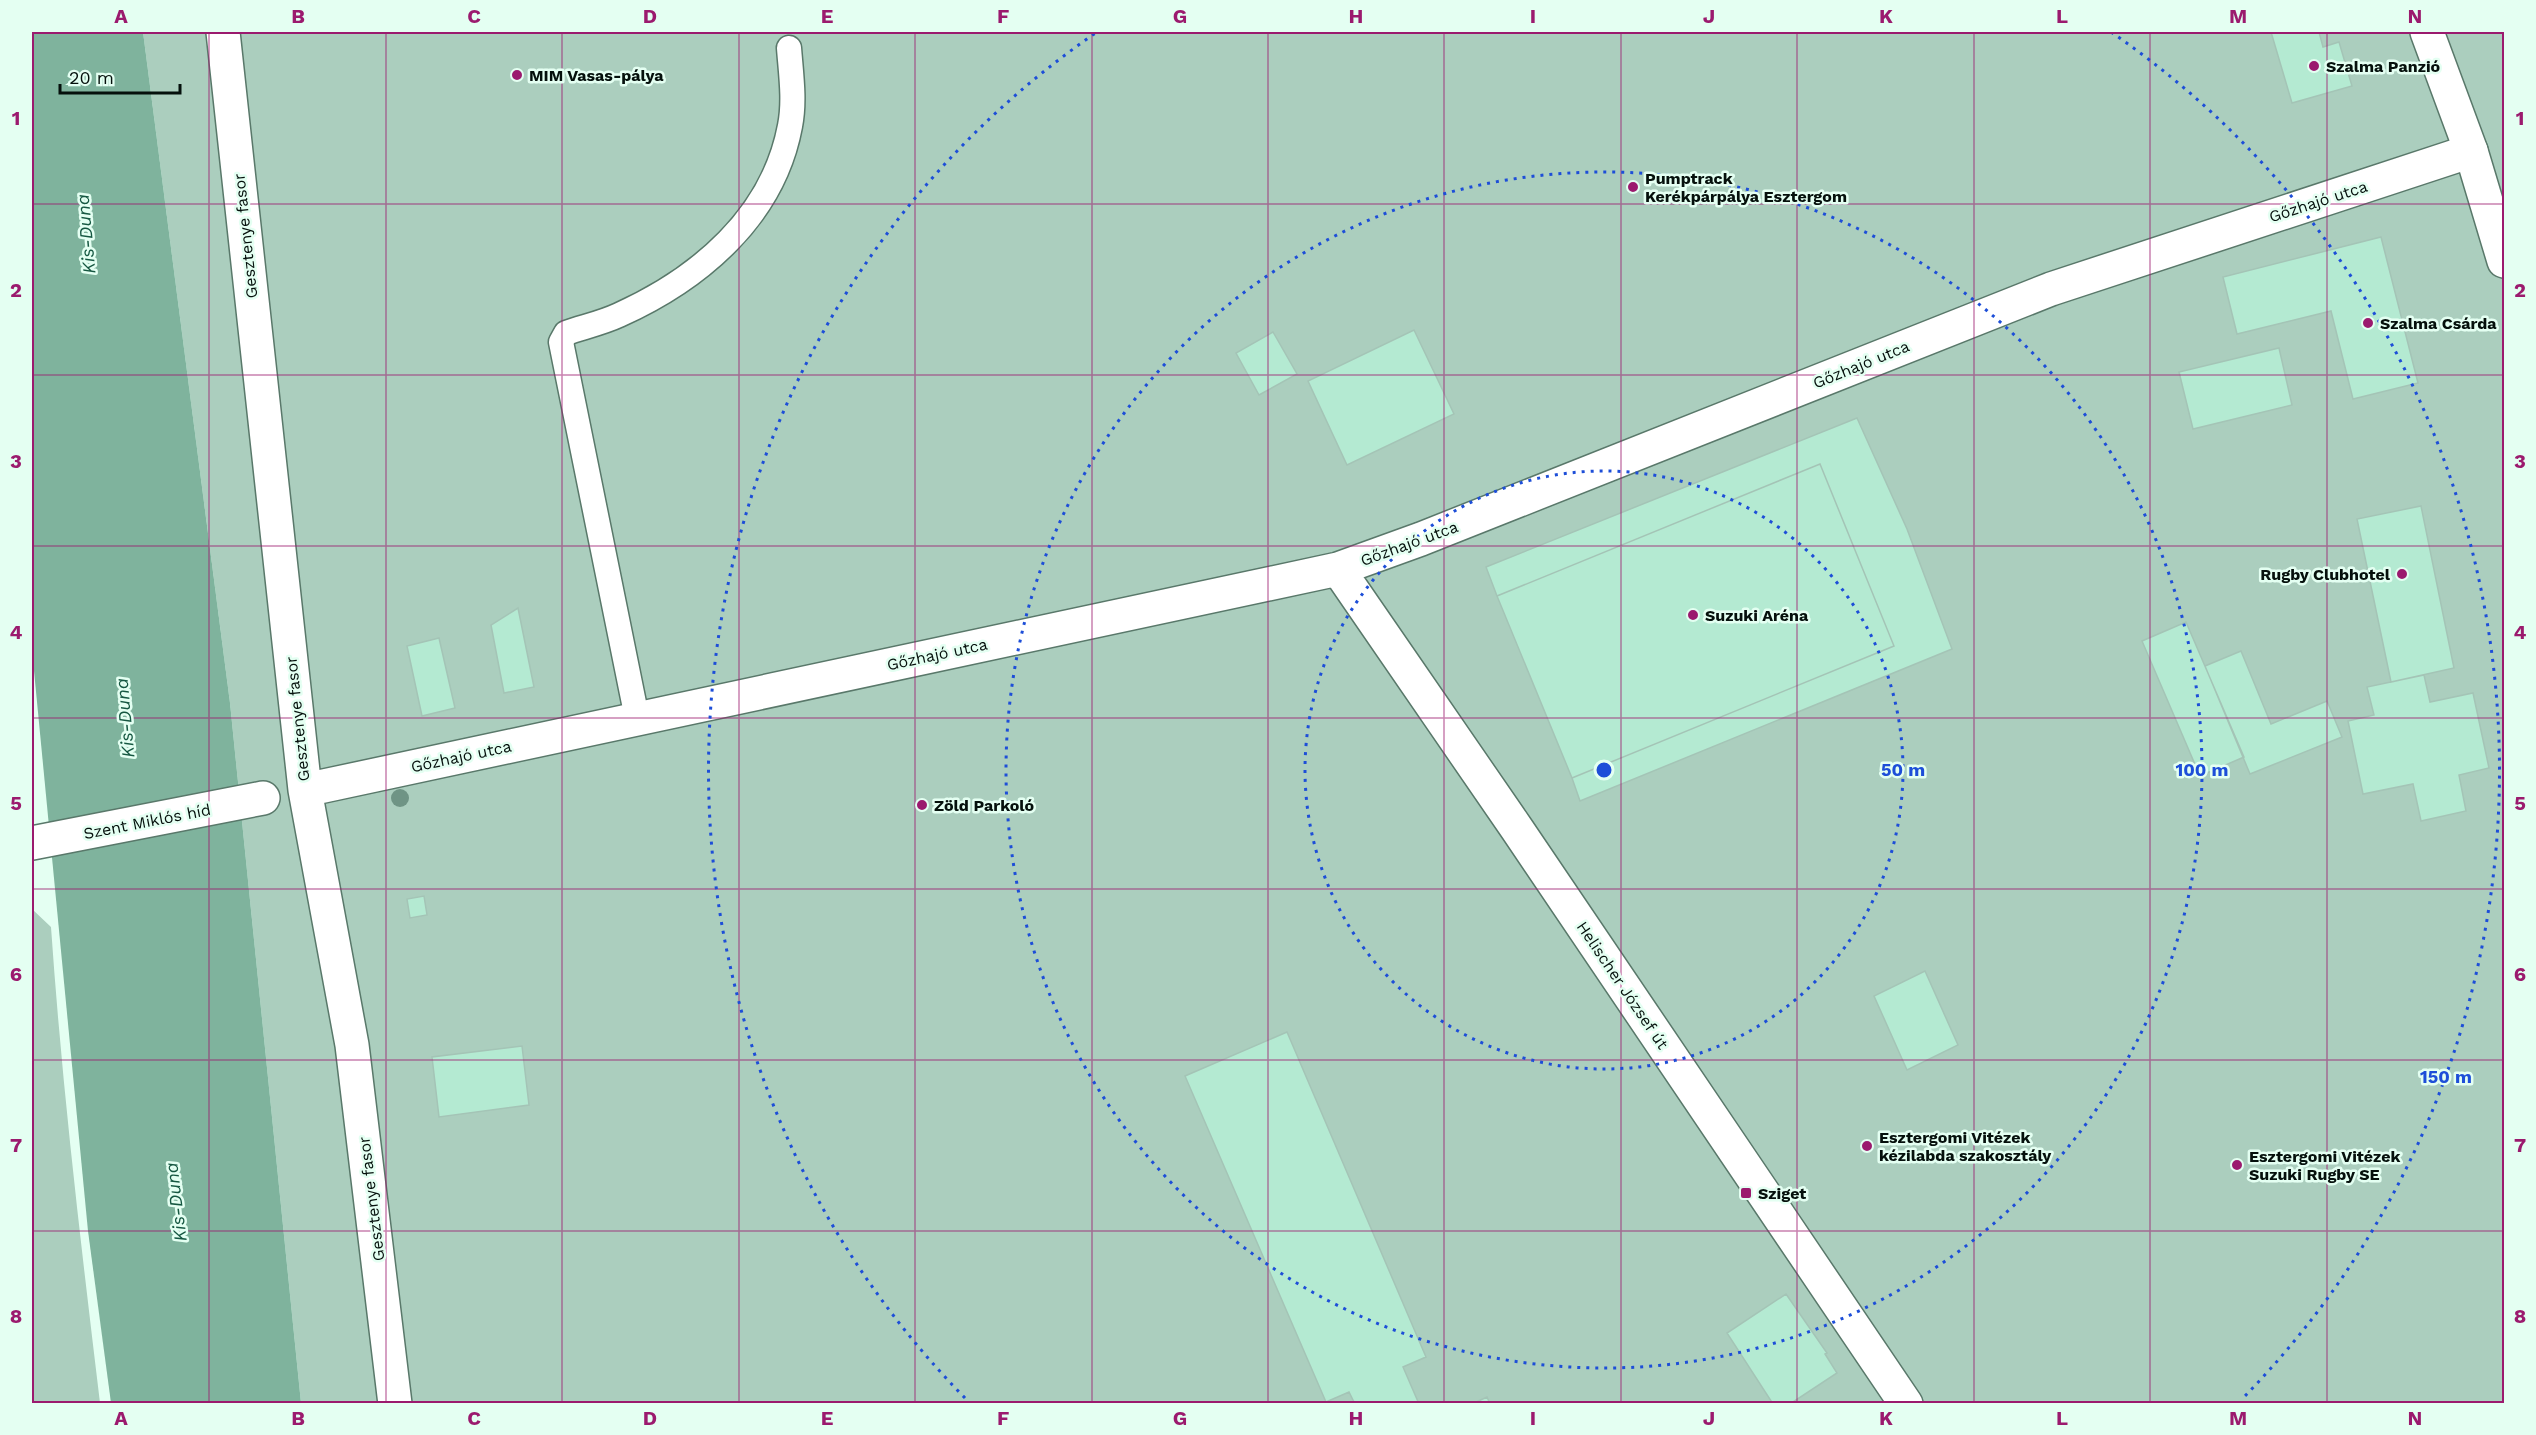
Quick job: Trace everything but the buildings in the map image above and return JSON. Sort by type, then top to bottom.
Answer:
[{"type":"street","name":"Gesztenye fasor","points":[[223,32],[305,790],[352,1045],[395,1404]]},
{"type":"street","points":[[2427,32],[2471,151],[2505,261]]},
{"type":"street","name":"Gőzhajó utca","points":[[305,790],[1338,569],[1421,539],[2051,289],[2471,151]]},
{"type":"street","name":"Helischer József út","points":[[1338,569],[1906,1404]]},
{"type":"street","name":"Szent Miklós híd","points":[[32,843],[263,798]]},
{"type":"lane","points":[[637,718],[561,342],[566,333],[617,316],[660,294],[701,267],[732,238],[754,212],[782,156],[790,125],[792,92],[789,48]]},
{"type":"shaded area","points":[[143,32],[2504,32],[2504,1403],[301,1403],[230,703]]},
{"type":"shaded area","points":[[32,909],[51,927],[66,1106],[100,1403],[32,1403]]},
{"type":"water","name":"Kis-Duna","points":[[32,32],[143,32],[230,703],[301,1403],[111,1403],[88,1231],[32,650]]},
{"type":"place","name":"Szalma Panzió","points":[[2314,66]]},
{"type":"place","name":"MIM Vasas-pálya","points":[[517,75]]},
{"type":"place","name":"Pumptrack Kerékpárpálya Esztergom","points":[[1633,187]]},
{"type":"place","name":"Szalma Csárda","points":[[2368,323]]},
{"type":"place","name":"Rugby Clubhotel","points":[[2402,574]]},
{"type":"place","name":"Suzuki Aréna","points":[[1693,615]]},
{"type":"place","name":"Zöld Parkoló","points":[[922,805]]},
{"type":"place","name":"Esztergomi Vitézek kézilabda szakosztály","points":[[1867,1146]]},
{"type":"place","name":"Esztergomi Vitézek Suzuki Rugby SE","points":[[2237,1165]]},
{"type":"place","name":"Sziget","points":[[1746,1193]]}]
